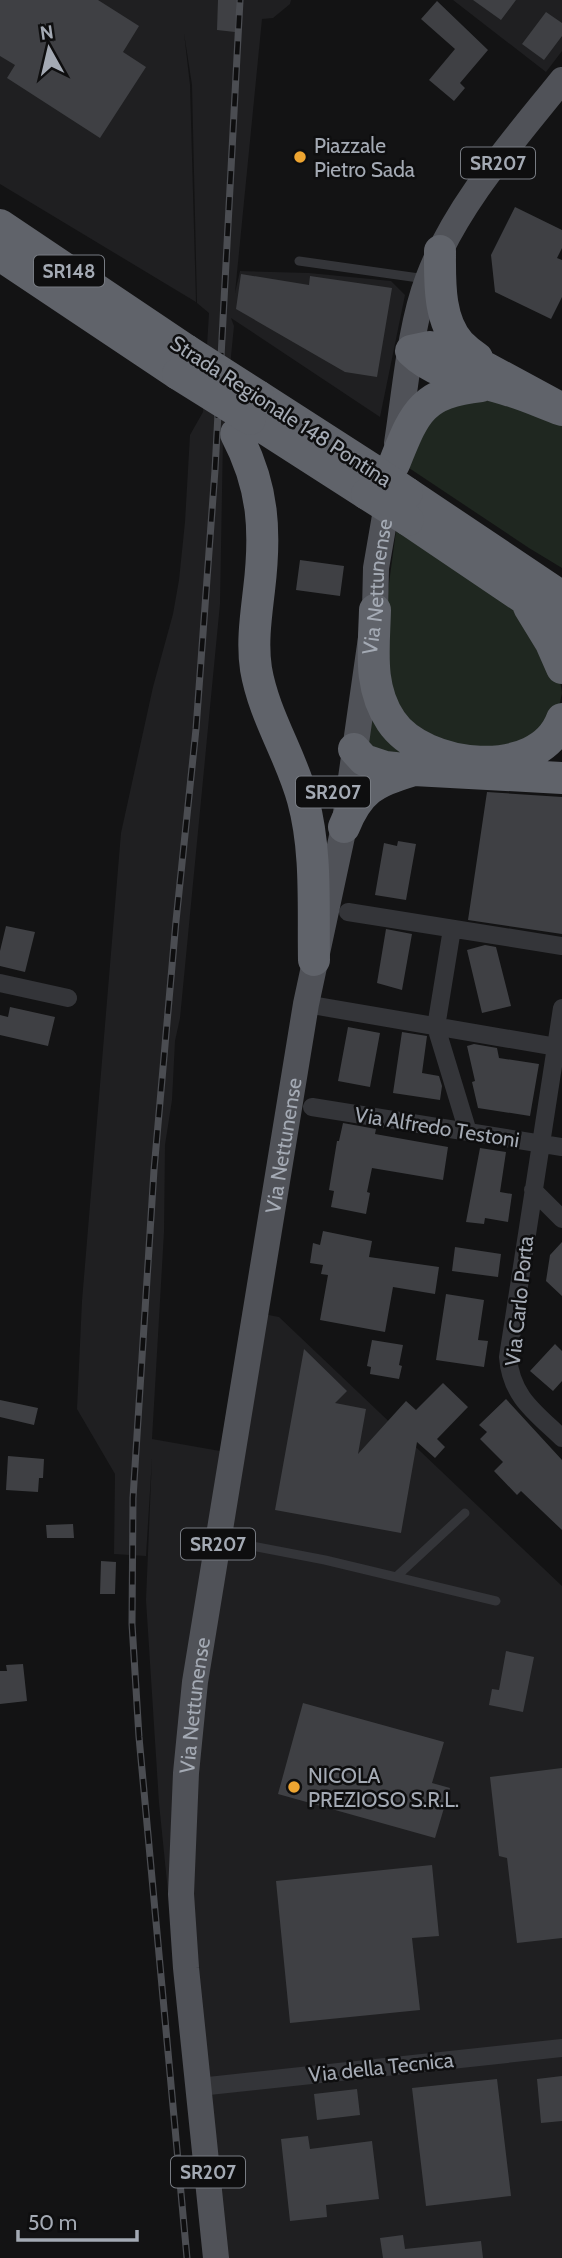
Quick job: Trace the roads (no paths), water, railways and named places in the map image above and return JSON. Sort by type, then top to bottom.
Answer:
[{"type":"highway","name":"Strada Regionale 148 Pontina","points":[[0,225],[182,362],[248,417],[378,476],[408,507],[562,624]]},
{"type":"highway","points":[[440,251],[440,286],[449,324],[458,342],[489,368]]},
{"type":"highway","name":"Strada Regionale 148 Pontina","points":[[0,255],[182,362]]},
{"type":"highway","points":[[411,351],[430,347],[445,348],[489,368],[562,410]]},
{"type":"highway","points":[[411,351],[424,364],[441,372],[512,391],[562,410]]},
{"type":"highway","points":[[182,362],[223,415],[248,417],[253,472],[260,498],[263,550],[255,631],[256,668],[270,720],[301,794],[307,818],[313,886],[314,960]]},
{"type":"highway","points":[[378,476],[420,411],[436,398],[454,389],[483,386],[510,392],[562,410]]},
{"type":"highway","name":"Strada Regionale 148 Pontina","points":[[408,507],[505,558],[562,597]]},
{"type":"highway","points":[[505,558],[562,585]]},
{"type":"highway","points":[[523,597],[551,643],[562,668]]},
{"type":"highway","points":[[367,618],[374,679],[389,718],[404,736],[422,748],[443,756],[478,761],[516,758],[558,739]]},
{"type":"highway","points":[[354,749],[364,760],[376,765],[414,771],[562,778]]},
{"type":"highway","points":[[344,827],[355,803],[365,792],[386,779],[414,771]]},
{"type":"main road","name":"Via Nettunense","points":[[216,2258],[186,1968],[181,1894],[186,1773],[195,1682],[306,1004],[344,827],[354,749],[350,732],[376,568],[378,476],[428,280],[440,251],[471,199],[562,80]]},
{"type":"main road","name":"SR207","points":[[314,960],[323,864],[367,618]]},
{"type":"street","points":[[348,912],[562,946]]},
{"type":"street","points":[[452,929],[436,1027],[468,1132]]},
{"type":"street","points":[[0,983],[68,998]]},
{"type":"street","points":[[306,1004],[559,1048]]},
{"type":"street","name":"Via Carlo Porta","points":[[562,1008],[559,1048],[540,1144],[509,1365],[511,1378],[519,1395],[562,1438]]},
{"type":"street","name":"Via Alfredo Testoni","points":[[312,1107],[562,1147]]},
{"type":"street","points":[[533,1190],[562,1219]]},
{"type":"street","name":"Via della Tecnica","points":[[199,2087],[562,2048]]},
{"type":"lane","points":[[299,261],[428,280]]},
{"type":"lane","points":[[397,1577],[465,1513]]},
{"type":"lane","points":[[219,1539],[496,1601]]},
{"type":"railway","points":[[187,2258],[139,1737],[132,1624],[133,1498],[154,1170],[196,729],[215,470],[240,0]]},
{"type":"place","name":"Piazzale Pietro Sada","points":[[300,157]]},
{"type":"place","name":"NICOLA PREZIOSO S.R.L.","points":[[294,1787]]}]
